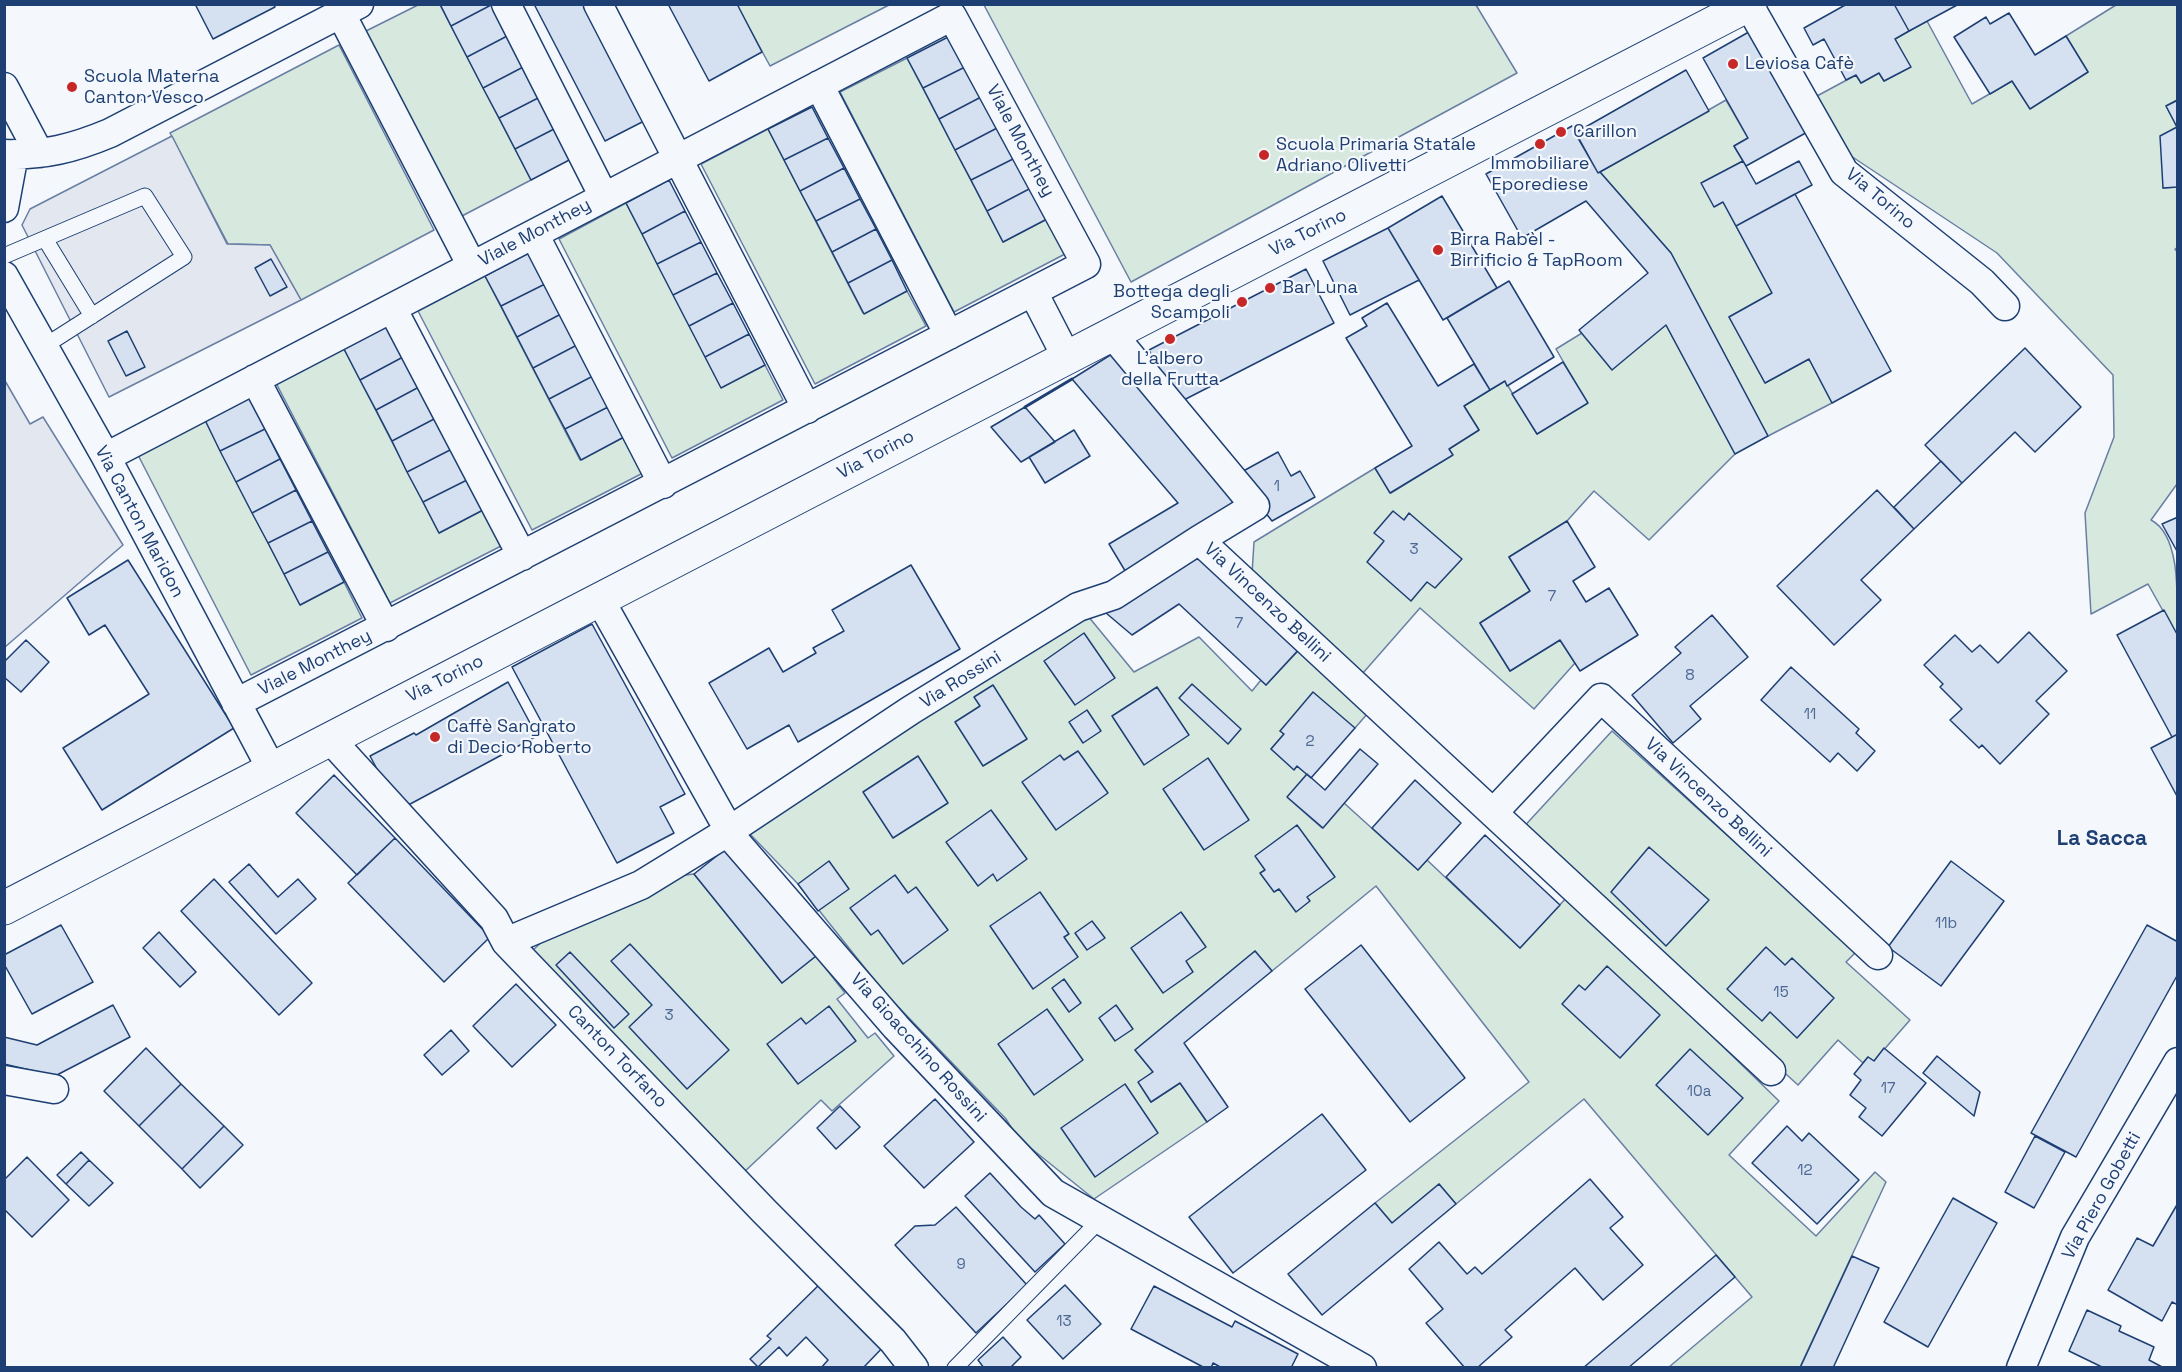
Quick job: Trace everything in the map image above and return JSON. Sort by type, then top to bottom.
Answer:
[{"type":"street","points":[[506,4],[604,197]]},
{"type":"street","points":[[598,4],[807,409]]},
{"type":"street","name":"Via Torino","points":[[4,908],[1749,5],[1844,172],[1982,282],[2005,306]]},
{"type":"street","points":[[19,153],[73,149],[110,133],[350,9],[472,266]]},
{"type":"street","name":"Viale Monthey","points":[[105,457],[952,16],[1086,264],[236,703]]},
{"type":"street","points":[[819,85],[949,335]]},
{"type":"street","points":[[4,87],[19,153],[4,208]]},
{"type":"street","points":[[534,234],[663,484]]},
{"type":"street","name":"Via Canton Maridon","points":[[4,276],[105,457],[272,770]]},
{"type":"street","points":[[1033,292],[1067,358]]},
{"type":"street","points":[[392,308],[522,556]]},
{"type":"street","name":"Via Vincenzo Bellini","points":[[1112,334],[1255,506],[1199,540],[1771,1071]]},
{"type":"street","points":[[255,379],[386,627]]},
{"type":"street","name":"Via Rossini","points":[[506,942],[641,885],[729,831],[911,710],[1068,613],[1114,595],[1199,540]]},
{"type":"street","name":"Via Gioacchino Rossini","points":[[600,600],[729,831],[742,850],[938,1074],[1053,1193],[1362,1368]]},
{"type":"street","name":"Via Vincenzo Bellini","points":[[1493,813],[1601,698],[1878,955]]},
{"type":"street","name":"Canton Torfano","points":[[330,739],[494,920],[506,942],[893,1341],[914,1368]]},
{"type":"street","name":"Via Piero Gobetti","points":[[2020,1368],[2075,1237],[2178,1062]]},
{"type":"street","points":[[4,1080],[54,1089]]},
{"type":"lane","points":[[4,256],[145,196],[184,257],[43,347]]},
{"type":"lane","points":[[45,239],[92,316]]},
{"type":"lane","points":[[956,1368],[1099,1221]]},
{"type":"shaded area","points":[[418,5],[440,5],[531,180],[460,217],[364,32]]},
{"type":"shaded area","points":[[737,5],[889,5],[770,66]]},
{"type":"shaded area","name":"Scuola Primaria Statale Adriano Olivetti","points":[[984,5],[1476,5],[1517,73],[1131,282]]},
{"type":"shaded area","points":[[2116,5],[2177,5],[2177,100],[2166,106],[2177,127],[2163,188],[2177,187],[2178,247],[2175,249],[2178,253],[2177,484],[2151,520],[2161,528],[2173,555],[2177,588],[2177,636],[2148,584],[2091,614],[2085,513],[2114,437],[2113,375],[1997,253],[1851,156],[1817,96],[1856,75],[1861,83],[1879,73],[1884,81],[1910,67],[1895,39],[1927,21],[1972,104],[2012,81],[2030,108],[2088,72],[2066,36]]},
{"type":"shaded area","points":[[339,45],[434,230],[301,300],[270,245],[228,244],[170,133]]},
{"type":"shaded area","points":[[907,58],[1003,242],[1047,219],[1065,254],[954,312],[840,92]]},
{"type":"shaded area","points":[[1726,100],[1748,138],[1734,146],[1743,161],[1702,183],[1723,202],[1772,293],[1729,317],[1765,383],[1809,359],[1832,403],[1768,436],[1671,253],[1600,172]]},
{"type":"shaded area","points":[[768,129],[863,313],[907,291],[926,326],[815,384],[701,164]]},
{"type":"shaded area","points":[[172,136],[227,244],[270,245],[301,300],[109,397],[22,225],[30,209]]},
{"type":"shaded area","points":[[626,203],[721,387],[765,365],[783,400],[672,458],[559,239]]},
{"type":"shaded area","points":[[485,276],[580,460],[624,437],[643,473],[532,530],[418,311]]},
{"type":"shaded area","points":[[1666,325],[1735,454],[1649,540],[1594,491],[1567,521],[1509,557],[1530,591],[1480,623],[1510,671],[1560,640],[1575,663],[1534,709],[1420,608],[1363,673],[1252,574],[1254,542],[1375,468],[1391,493],[1452,455],[1449,449],[1479,430],[1464,406],[1505,381],[1537,434],[1587,403],[1556,349],[1582,333]]},
{"type":"shaded area","points":[[344,349],[439,533],[483,510],[501,546],[390,603],[276,383]]},
{"type":"shaded area","points":[[4,379],[30,424],[43,417],[123,545],[5,647]]},
{"type":"shaded area","points":[[205,420],[300,605],[344,582],[362,618],[251,675],[138,455]]},
{"type":"shaded area","points":[[1083,610],[1134,672],[1199,637],[1252,691],[1261,680],[1266,685],[1298,651],[1368,713],[1355,728],[1280,731],[1284,734],[1271,749],[1294,769],[1297,766],[1307,774],[1288,798],[1322,828],[1344,803],[1418,870],[1427,860],[1520,948],[1568,896],[1779,1101],[1729,1155],[1816,1236],[1875,1172],[1886,1182],[1800,1367],[1669,1367],[1752,1297],[1584,1099],[1456,1204],[1439,1184],[1392,1223],[1375,1203],[1529,1082],[1376,886],[1272,971],[1255,951],[1135,1050],[1153,1072],[1139,1082],[1151,1102],[1180,1083],[1207,1122],[1094,1199],[1017,1137],[1006,1119],[884,992],[798,884],[748,832]]},
{"type":"shaded area","points":[[1612,731],[1856,952],[1846,962],[1910,1020],[1874,1061],[1868,1057],[1863,1063],[1838,1040],[1798,1085],[1519,832]]},
{"type":"shaded area","points":[[694,874],[782,983],[816,956],[845,993],[837,999],[868,1038],[875,1033],[894,1056],[832,1111],[821,1100],[743,1173],[533,950],[556,929],[669,877]]},
{"type":"building","points":[[195,4],[273,4],[275,7],[213,39]]},
{"type":"building","points":[[440,4],[493,4],[451,26]]},
{"type":"building","points":[[493,4],[511,34],[467,57],[451,26]]},
{"type":"building","points":[[534,4],[589,4],[648,119],[605,141]]},
{"type":"building","points":[[668,4],[737,4],[762,52],[709,81]]},
{"type":"building","points":[[1847,4],[1894,4],[1909,31],[1895,39],[1911,67],[1884,81],[1879,73],[1861,83],[1856,75],[1846,80],[1824,39],[1813,45],[1804,28]]},
{"type":"building","points":[[1894,4],[1959,4],[1909,31]]},
{"type":"building","points":[[2009,13],[2035,55],[2066,36],[2088,72],[2030,109],[2012,81],[1990,94],[1954,37],[1986,17],[1990,24]]},
{"type":"building","points":[[1754,29],[1811,130],[1746,166],[1734,146],[1748,138],[1703,58]]},
{"type":"building","points":[[511,34],[527,65],[483,88],[467,57]]},
{"type":"building","points":[[952,35],[967,66],[923,88],[907,58]]},
{"type":"building","points":[[527,65],[542,96],[499,118],[483,88]]},
{"type":"building","points":[[967,66],[983,96],[939,119],[923,88]]},
{"type":"building","points":[[1686,70],[1709,111],[1598,173],[1575,133]]},
{"type":"building","points":[[542,96],[558,127],[515,149],[499,118]]},
{"type":"building","points":[[983,96],[999,127],[955,150],[939,119]]},
{"type":"building","points":[[2178,100],[2178,129],[2166,106]]},
{"type":"building","points":[[812,107],[828,138],[784,160],[768,129]]},
{"type":"building","points":[[1572,126],[1598,173],[1600,172],[1671,253],[1768,436],[1735,454],[1666,325],[1612,370],[1579,330],[1648,273],[1586,201],[1522,238],[1486,174]]},
{"type":"building","points":[[558,127],[575,157],[531,180],[515,149]]},
{"type":"building","points":[[999,127],[1015,158],[971,180],[955,150]]},
{"type":"building","points":[[2177,127],[2178,187],[2163,188],[2160,136]]},
{"type":"building","points":[[828,138],[844,168],[800,191],[784,160]]},
{"type":"building","points":[[1015,158],[1031,188],[987,211],[971,180]]},
{"type":"building","points":[[1743,161],[1756,184],[1799,161],[1812,185],[1736,226],[1723,202],[1714,207],[1701,183]]},
{"type":"building","points":[[844,168],[860,199],[816,221],[800,191]]},
{"type":"building","points":[[669,180],[685,211],[642,234],[626,203]]},
{"type":"building","points":[[1031,188],[1047,219],[1003,242],[987,211]]},
{"type":"building","points":[[1795,194],[1891,371],[1832,403],[1809,359],[1765,383],[1729,317],[1772,293],[1736,226]]},
{"type":"building","points":[[1442,196],[1497,288],[1443,320],[1388,228]]},
{"type":"building","points":[[860,199],[876,229],[832,252],[816,221]]},
{"type":"building","points":[[685,211],[701,242],[657,264],[642,234]]},
{"type":"building","points":[[1388,228],[1419,280],[1350,315],[1323,261]]},
{"type":"building","points":[[876,229],[892,260],[848,283],[832,252]]},
{"type":"building","points":[[701,242],[717,273],[673,295],[657,264]]},
{"type":"building","points":[[529,253],[545,284],[501,306],[485,276]]},
{"type":"building","points":[[271,259],[287,287],[270,296],[255,268]]},
{"type":"building","points":[[892,260],[907,291],[864,314],[848,283]]},
{"type":"building","points":[[1306,269],[1334,323],[1176,404],[1149,350]]},
{"type":"building","points":[[717,273],[733,303],[689,326],[673,295]]},
{"type":"building","points":[[1509,281],[1554,357],[1507,386],[1505,381],[1490,390],[1447,318]]},
{"type":"building","points":[[545,284],[561,314],[517,337],[501,306]]},
{"type":"building","points":[[733,303],[749,334],[705,357],[689,326]]},
{"type":"building","points":[[1387,303],[1438,386],[1474,364],[1490,390],[1464,406],[1479,430],[1449,449],[1453,455],[1390,493],[1375,468],[1412,446],[1346,338],[1367,326],[1362,318]]},
{"type":"building","points":[[561,314],[577,345],[533,368],[517,337]]},
{"type":"building","points":[[387,326],[403,357],[360,380],[344,349]]},
{"type":"building","points":[[127,331],[145,367],[126,376],[108,341]]},
{"type":"building","points":[[749,334],[765,365],[721,388],[705,357]]},
{"type":"building","points":[[577,345],[593,376],[549,399],[533,368]]},
{"type":"building","points":[[2025,348],[2081,407],[2035,452],[2015,432],[1962,483],[1925,445]]},
{"type":"building","points":[[1112,354],[1238,500],[1127,574],[1109,544],[1178,503],[1072,379]]},
{"type":"building","points":[[403,357],[419,387],[376,410],[360,380]]},
{"type":"building","points":[[1563,362],[1588,403],[1537,434],[1512,394]]},
{"type":"building","points":[[593,376],[608,407],[565,429],[549,399]]},
{"type":"building","points":[[419,387],[436,418],[392,441],[376,410]]},
{"type":"building","points":[[249,398],[265,429],[220,451],[205,420]]},
{"type":"building","points":[[608,407],[624,437],[581,460],[565,429]]},
{"type":"building","points":[[1025,407],[1055,442],[1021,462],[991,427]]},
{"type":"building","points":[[436,418],[452,449],[407,472],[392,441]]},
{"type":"building","points":[[265,429],[280,459],[236,482],[220,451]]},
{"type":"building","points":[[1074,430],[1090,456],[1045,483],[1029,457]]},
{"type":"building","points":[[452,449],[467,480],[423,502],[407,472]]},
{"type":"building","points":[[1278,452],[1291,476],[1300,471],[1315,497],[1272,521],[1236,475]]},
{"type":"building","points":[[280,459],[296,490],[252,513],[236,482]]},
{"type":"building","points":[[1941,461],[1962,483],[1914,529],[1894,507]]},
{"type":"building","points":[[467,480],[483,510],[439,533],[423,502]]},
{"type":"building","points":[[296,490],[312,521],[268,543],[252,513]]},
{"type":"building","points":[[1877,490],[1914,529],[1861,580],[1881,600],[1834,645],[1777,586]]},
{"type":"building","points":[[1393,511],[1404,520],[1409,513],[1462,559],[1435,588],[1427,582],[1411,601],[1367,562],[1384,541],[1374,533]]},
{"type":"building","points":[[2178,517],[2178,553],[2162,524]]},
{"type":"building","points":[[312,521],[328,552],[284,574],[268,543]]},
{"type":"building","points":[[1567,521],[1595,567],[1573,581],[1586,602],[1609,588],[1638,635],[1580,671],[1560,640],[1510,671],[1480,623],[1530,591],[1509,557]]},
{"type":"building","points":[[328,552],[344,582],[300,605],[284,574]]},
{"type":"building","points":[[1206,557],[1302,646],[1266,685],[1179,604],[1132,635],[1106,613],[1181,563]]},
{"type":"building","points":[[128,560],[234,728],[102,810],[63,748],[149,694],[105,625],[89,635],[67,598]]},
{"type":"building","points":[[911,565],[960,649],[798,742],[789,725],[747,749],[709,683],[769,648],[783,672],[816,653],[813,648],[844,631],[832,610]]},
{"type":"building","points":[[2164,610],[2178,636],[2178,734],[2172,737],[2117,635]]},
{"type":"building","points":[[1712,615],[1748,657],[1690,706],[1701,719],[1673,743],[1632,695],[1681,653],[1675,647]]},
{"type":"building","points":[[592,624],[685,794],[660,807],[674,833],[617,863],[512,667]]},
{"type":"building","points":[[2029,632],[2067,671],[2036,701],[2049,714],[2000,764],[1982,745],[1979,748],[1950,720],[1962,709],[1940,687],[1943,684],[1924,665],[1955,635],[1972,652],[1980,645],[1998,663]]},
{"type":"building","points":[[1084,633],[1115,678],[1075,705],[1044,661]]},
{"type":"building","points":[[26,640],[49,662],[21,692],[4,677],[4,662]]},
{"type":"building","points":[[1791,667],[1859,729],[1856,733],[1875,751],[1857,771],[1838,753],[1830,762],[1761,700]]},
{"type":"building","points":[[508,682],[537,736],[399,810],[370,756],[414,733],[416,735]]},
{"type":"building","points":[[1192,684],[1241,729],[1228,744],[1179,698]]},
{"type":"building","points":[[993,685],[1027,739],[983,766],[955,722],[980,706],[974,697]]},
{"type":"building","points":[[1157,687],[1189,735],[1144,765],[1112,716]]},
{"type":"building","points":[[1313,692],[1355,728],[1311,778],[1297,766],[1294,770],[1271,749],[1284,734],[1280,731]]},
{"type":"building","points":[[1087,710],[1101,731],[1083,743],[1069,722]]},
{"type":"building","points":[[2178,734],[2178,798],[2151,748]]},
{"type":"building","points":[[1360,749],[1378,764],[1323,828],[1287,797],[1307,774],[1325,790]]},
{"type":"building","points":[[1078,751],[1108,793],[1056,830],[1022,782],[1060,755],[1064,760]]},
{"type":"building","points":[[918,756],[948,803],[893,838],[863,792]]},
{"type":"building","points":[[1208,758],[1249,820],[1204,850],[1163,789]]},
{"type":"building","points":[[334,775],[395,838],[357,875],[296,813]]},
{"type":"building","points":[[1415,780],[1461,823],[1418,870],[1372,828]]},
{"type":"building","points":[[991,810],[1027,859],[997,881],[993,874],[978,886],[946,842]]},
{"type":"building","points":[[1297,825],[1335,877],[1307,897],[1310,901],[1296,912],[1279,889],[1274,892],[1260,873],[1265,870],[1255,856]]},
{"type":"building","points":[[1485,835],[1560,905],[1520,948],[1446,877]]},
{"type":"building","points":[[395,838],[490,937],[444,982],[348,883]]},
{"type":"building","points":[[728,847],[816,956],[782,983],[694,874]]},
{"type":"building","points":[[1649,847],[1709,900],[1666,946],[1611,892]]},
{"type":"building","points":[[829,861],[849,889],[818,911],[798,884]]},
{"type":"building","points":[[1951,861],[2004,901],[1941,986],[1888,947]]},
{"type":"building","points":[[249,864],[278,897],[298,879],[316,899],[276,934],[229,882]]},
{"type":"building","points":[[895,875],[908,893],[916,887],[948,930],[903,964],[878,930],[871,935],[850,908]]},
{"type":"building","points":[[214,879],[312,983],[279,1015],[181,911]]},
{"type":"building","points":[[1040,892],[1069,934],[1064,937],[1078,957],[1033,989],[990,926]]},
{"type":"building","points":[[1181,912],[1206,947],[1186,961],[1193,972],[1163,993],[1131,948]]},
{"type":"building","points":[[1092,921],[1105,938],[1087,950],[1075,933]]},
{"type":"building","points":[[61,925],[93,982],[32,1014],[4,964],[4,955]]},
{"type":"building","points":[[2147,925],[2178,942],[2178,974],[2076,1157],[2031,1133]]},
{"type":"building","points":[[159,932],[196,972],[180,987],[143,948]]},
{"type":"building","points":[[630,944],[729,1050],[687,1089],[629,1027],[652,1005],[611,961]]},
{"type":"building","points":[[1361,945],[1465,1078],[1410,1122],[1305,989]]},
{"type":"building","points":[[1766,947],[1785,965],[1792,958],[1834,998],[1797,1038],[1770,1012],[1762,1021],[1727,989]]},
{"type":"building","points":[[1255,951],[1272,971],[1184,1043],[1228,1107],[1207,1122],[1180,1083],[1151,1102],[1138,1082],[1153,1072],[1135,1050]]},
{"type":"building","points":[[570,952],[629,1014],[614,1028],[556,965]]},
{"type":"building","points":[[1607,966],[1660,1015],[1620,1058],[1562,1004],[1579,985],[1585,990]]},
{"type":"building","points":[[1064,979],[1081,1003],[1069,1012],[1052,988]]},
{"type":"building","points":[[516,984],[556,1025],[512,1067],[473,1026]]},
{"type":"building","points":[[113,1005],[130,1037],[55,1076],[4,1064],[4,1037],[37,1045]]},
{"type":"building","points":[[1116,1005],[1133,1029],[1115,1041],[1099,1018]]},
{"type":"building","points":[[829,1006],[856,1041],[798,1084],[767,1044],[801,1018],[806,1024]]},
{"type":"building","points":[[1047,1009],[1083,1060],[1034,1095],[998,1044]]},
{"type":"building","points":[[451,1030],[469,1051],[442,1075],[424,1055]]},
{"type":"building","points":[[146,1048],[181,1084],[139,1126],[104,1091]]},
{"type":"building","points":[[1884,1048],[1926,1083],[1882,1136],[1859,1117],[1866,1108],[1850,1095],[1861,1080],[1854,1074],[1868,1057],[1874,1061]]},
{"type":"building","points":[[1690,1049],[1743,1098],[1708,1135],[1656,1085]]},
{"type":"building","points":[[1937,1056],[1980,1092],[1974,1116],[1923,1073]]},
{"type":"building","points":[[181,1084],[224,1126],[182,1169],[139,1126]]},
{"type":"building","points":[[1125,1084],[1158,1133],[1095,1177],[1061,1128]]},
{"type":"building","points":[[935,1099],[974,1142],[924,1188],[884,1146]]},
{"type":"building","points":[[840,1106],[860,1127],[836,1149],[817,1128]]},
{"type":"building","points":[[1322,1114],[1366,1170],[1233,1273],[1189,1217]]},
{"type":"building","points":[[224,1126],[243,1145],[200,1188],[182,1169]]},
{"type":"building","points":[[1787,1126],[1802,1141],[1809,1133],[1859,1180],[1817,1224],[1752,1163]]},
{"type":"building","points":[[2035,1136],[2065,1152],[2034,1208],[2005,1192]]},
{"type":"building","points":[[81,1152],[89,1160],[66,1184],[57,1175]]},
{"type":"building","points":[[27,1157],[69,1200],[32,1237],[4,1209],[4,1180]]},
{"type":"building","points":[[89,1160],[113,1183],[89,1206],[66,1184]]},
{"type":"building","points":[[990,1173],[1021,1207],[1035,1219],[1039,1215],[1065,1244],[1035,1272],[965,1196]]},
{"type":"building","points":[[1590,1179],[1623,1217],[1610,1228],[1643,1265],[1603,1300],[1575,1268],[1505,1330],[1512,1337],[1477,1368],[1465,1368],[1426,1323],[1443,1309],[1409,1269],[1439,1242],[1467,1274],[1475,1267],[1482,1274]]},
{"type":"building","points":[[1439,1184],[1456,1204],[1322,1315],[1288,1274],[1375,1203],[1392,1223]]},
{"type":"building","points":[[1953,1198],[1997,1223],[1928,1347],[1884,1322]]},
{"type":"building","points":[[2178,1203],[2178,1305],[2172,1302],[2162,1321],[2108,1290],[2137,1238],[2153,1246]]},
{"type":"building","points":[[956,1207],[1027,1285],[976,1333],[895,1245],[915,1226],[935,1225]]},
{"type":"building","points":[[1716,1255],[1735,1277],[1628,1368],[1583,1368]]},
{"type":"building","points":[[1852,1256],[1879,1268],[1833,1368],[1800,1368]]},
{"type":"building","points":[[825,1279],[887,1343],[863,1368],[821,1368],[828,1360],[806,1337],[787,1356],[779,1347],[758,1367],[750,1359],[771,1339],[767,1336]]},
{"type":"building","points":[[1065,1285],[1101,1324],[1063,1359],[1027,1320]]},
{"type":"building","points":[[1154,1286],[1232,1327],[1235,1321],[1298,1354],[1291,1368],[1222,1368],[1213,1363],[1211,1368],[1205,1368],[1131,1329]]},
{"type":"building","points":[[2087,1310],[2121,1326],[2119,1331],[2154,1347],[2149,1360],[2164,1368],[2104,1368],[2069,1351]]},
{"type":"building","points":[[1003,1337],[1021,1357],[1010,1368],[984,1368],[978,1360]]},
{"type":"wall","points":[[1025,407],[1072,379]]},
{"type":"place","name":"Leviosa Cafè","points":[[1733,64]]},
{"type":"place","name":"Scuola Materna Canton Vesco","points":[[72,87]]},
{"type":"place","name":"Carillon","points":[[1561,132]]},
{"type":"place","name":"Immobiliare Eporediese","points":[[1540,144]]},
{"type":"place","name":"Scuola Primaria Statale Adriano Olivetti","points":[[1264,155]]},
{"type":"place","name":"Birra Rabèl - Birrificio & TapRoom","points":[[1438,250]]},
{"type":"place","name":"Bar Luna","points":[[1270,288]]},
{"type":"place","name":"Bottega degli Scampoli","points":[[1242,302]]},
{"type":"place","name":"L'albero della Frutta","points":[[1170,339]]},
{"type":"place","name":"Caffè Sangrato di Decio Roberto","points":[[435,737]]},
{"type":"district","name":"La Sacca","points":[[2102,839]]}]
